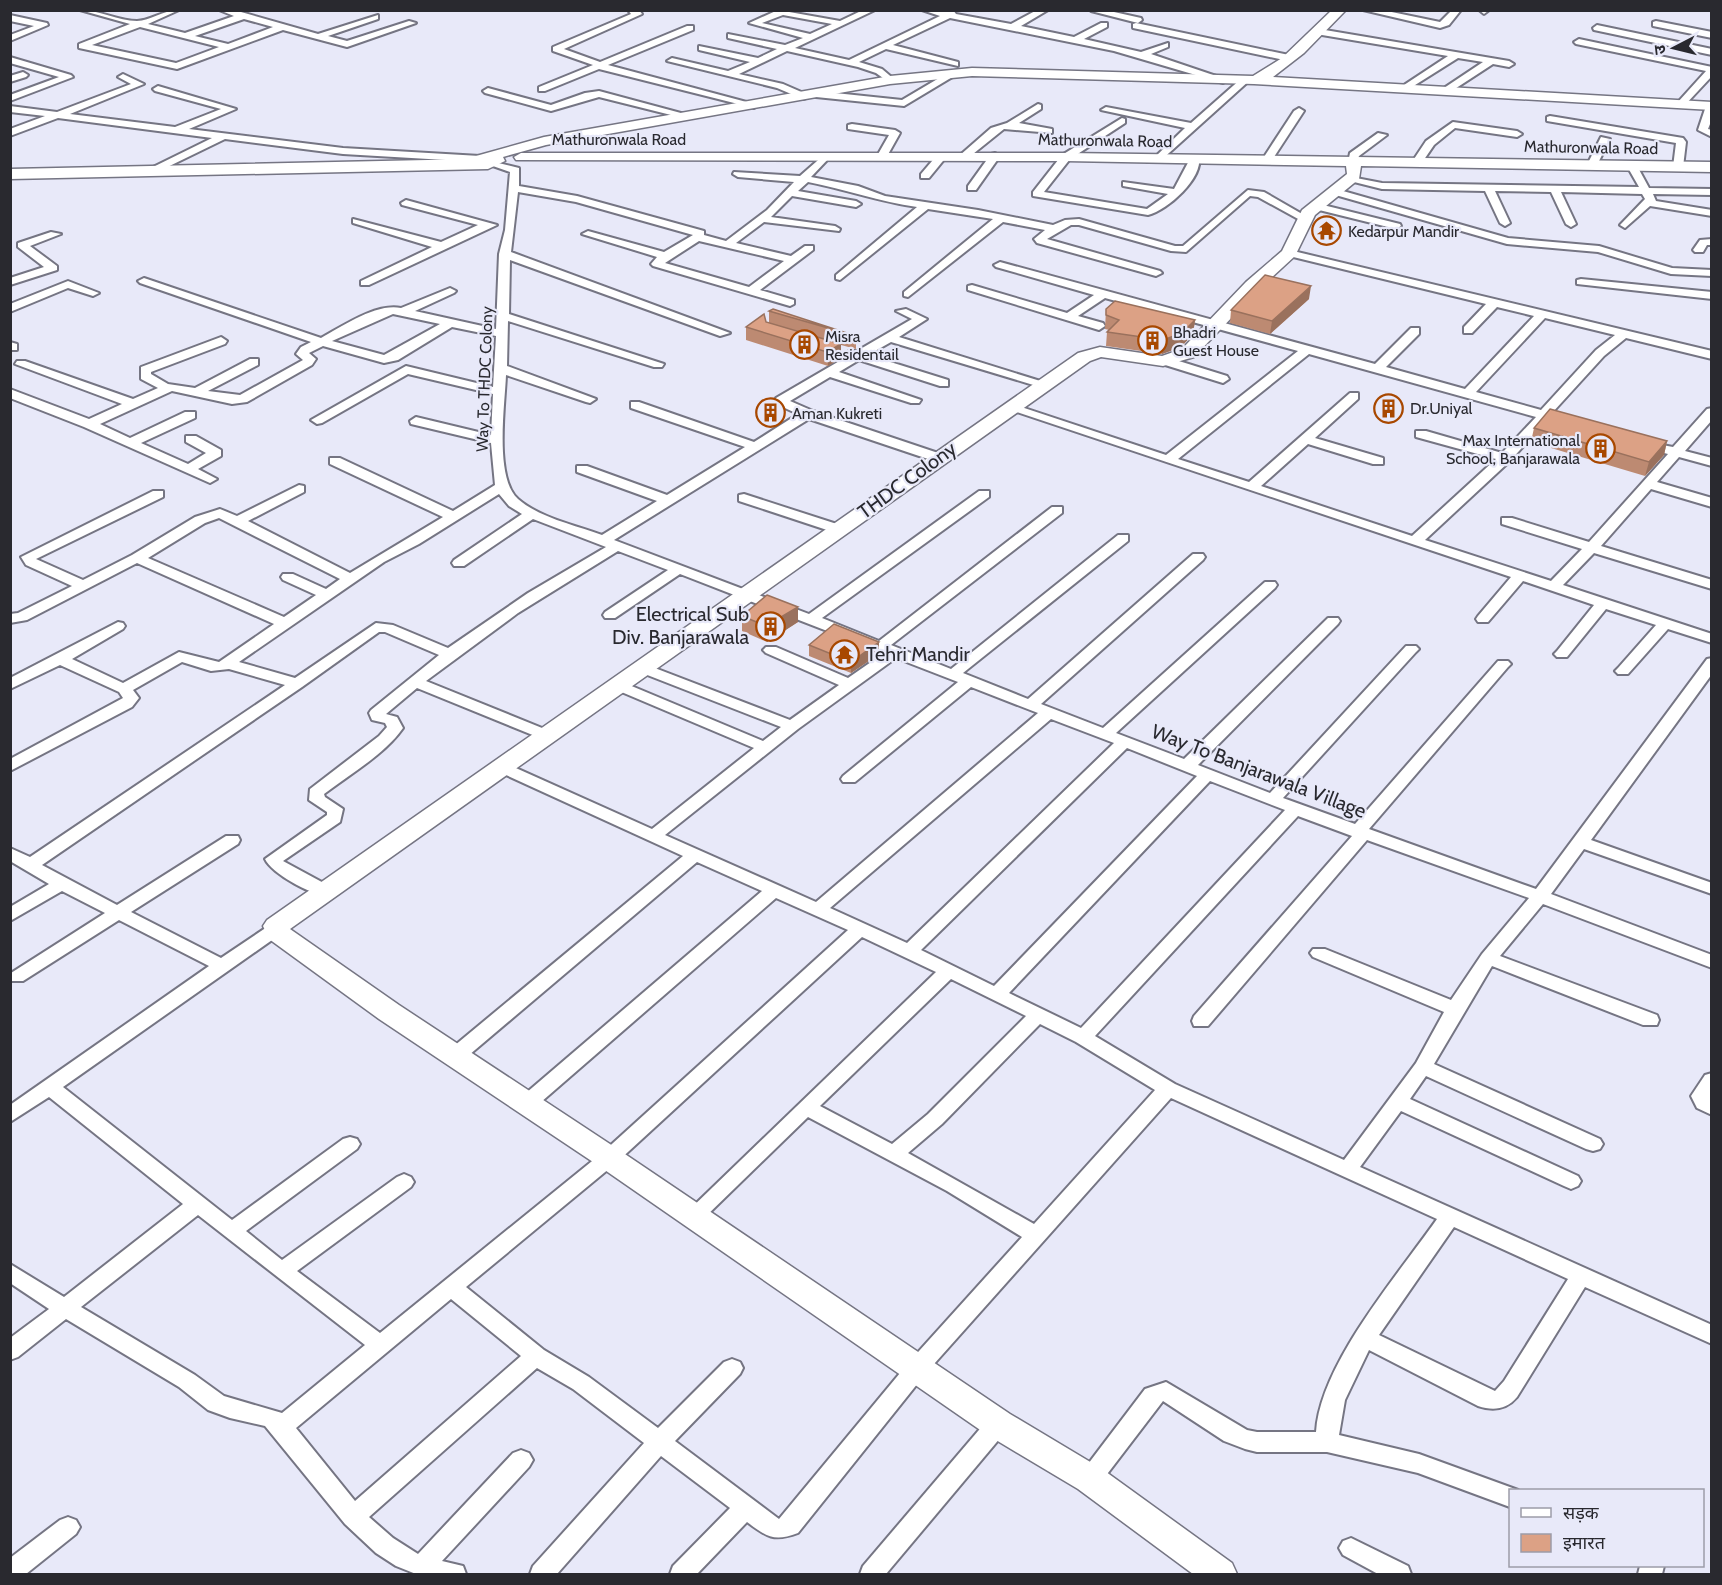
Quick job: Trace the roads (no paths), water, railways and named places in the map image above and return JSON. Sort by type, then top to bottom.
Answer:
[{"type":"street","points":[[84,10],[228,47]]},
{"type":"street","points":[[175,10],[82,46],[174,66],[282,27]]},
{"type":"street","points":[[223,10],[317,37],[351,44],[412,23]]},
{"type":"street","points":[[926,10],[1198,70],[1223,80]]},
{"type":"street","points":[[850,63],[958,10]]},
{"type":"street","points":[[1011,28],[1044,10]]},
{"type":"street","points":[[1089,10],[1289,58]]},
{"type":"street","points":[[1159,159],[1192,126],[1249,80],[1262,78],[1289,58],[1340,10]]},
{"type":"street","points":[[1367,10],[1440,25],[1446,23],[1457,10]]},
{"type":"street","points":[[634,11],[638,14],[556,49],[600,66],[751,105]]},
{"type":"street","points":[[730,74],[870,11]]},
{"type":"street","points":[[811,37],[753,23],[782,12],[843,24]]},
{"type":"street","points":[[186,36],[243,16]]},
{"type":"street","points":[[317,37],[375,17]]},
{"type":"street","points":[[10,18],[44,26],[11,38]]},
{"type":"street","points":[[1656,24],[1712,35]]},
{"type":"street","points":[[1073,41],[1104,25]]},
{"type":"street","points":[[542,89],[690,28]]},
{"type":"street","points":[[1598,28],[1712,52]]},
{"type":"street","points":[[1319,32],[1509,64]]},
{"type":"street","points":[[731,36],[879,71],[890,80]]},
{"type":"street","points":[[1579,42],[1712,70]]},
{"type":"street","points":[[1138,56],[1165,45]]},
{"type":"street","points":[[885,46],[955,68]]},
{"type":"street","points":[[702,48],[759,61]]},
{"type":"street","points":[[1404,89],[1456,55]]},
{"type":"street","points":[[672,61],[809,95],[904,103],[955,68]]},
{"type":"street","points":[[1444,92],[1491,61]]},
{"type":"street","points":[[10,98],[68,77],[12,62]]},
{"type":"street","points":[[11,109],[354,152],[489,161],[529,144],[955,68],[1249,80],[1711,106],[1703,130],[1712,134]]},
{"type":"street","points":[[1681,104],[1712,70]]},
{"type":"street","points":[[10,79],[23,75]]},
{"type":"street","points":[[10,133],[139,85],[123,77]]},
{"type":"street","points":[[158,89],[231,109],[175,130]]},
{"type":"street","points":[[488,91],[555,108],[584,96],[599,94],[687,116]]},
{"type":"street","points":[[964,156],[992,132],[1011,124],[1038,107]]},
{"type":"street","points":[[1106,110],[1192,126]]},
{"type":"street","points":[[1267,160],[1299,111]]},
{"type":"street","points":[[1550,119],[1679,140],[1681,142],[1678,166]]},
{"type":"street","points":[[1122,121],[1066,157],[1037,194],[1148,212],[1175,192],[1191,172],[1195,159]]},
{"type":"street","points":[[1011,124],[1048,131]]},
{"type":"street","points":[[1417,162],[1430,143],[1453,124],[1517,134]]},
{"type":"street","points":[[852,127],[895,133],[882,156]]},
{"type":"street","points":[[1166,361],[1188,353],[1252,286],[1289,253],[1310,212],[1351,180],[1355,173],[1352,161],[1354,155],[1382,135]]},
{"type":"street","points":[[151,172],[223,136]]},
{"type":"street","points":[[1592,165],[1605,139]]},
{"type":"street","points":[[925,176],[942,156]]},
{"type":"street","points":[[972,188],[995,156]]},
{"type":"street","name":"Mathuronwala Road","points":[[10,174],[151,172],[560,157],[995,156],[1712,167]]},
{"type":"street","points":[[727,245],[763,219],[791,194],[825,157]]},
{"type":"street","name":"Way To THDC Colony","points":[[489,161],[515,170],[510,230],[505,254],[498,441],[500,488]]},
{"type":"street","points":[[1632,166],[1647,191],[1649,203]]},
{"type":"street","points":[[738,174],[806,179],[854,188],[878,198],[1054,229]]},
{"type":"street","points":[[1351,180],[1382,186],[1712,192]]},
{"type":"street","points":[[1127,183],[1175,192]]},
{"type":"street","points":[[513,188],[577,199],[698,232],[701,235],[665,256],[657,264],[790,302]]},
{"type":"street","points":[[1489,189],[1505,223]]},
{"type":"street","points":[[1555,190],[1571,224]]},
{"type":"street","points":[[1336,192],[1507,241],[1589,248],[1671,271],[1712,273]]},
{"type":"street","points":[[1156,273],[1040,239],[1054,229],[1076,222],[1167,248],[1185,249],[1251,193],[1310,212],[1396,226]]},
{"type":"street","points":[[791,194],[856,204]]},
{"type":"street","points":[[406,203],[510,230]]},
{"type":"street","points":[[1649,203],[1712,213]]},
{"type":"street","points":[[1625,225],[1649,203]]},
{"type":"street","points":[[840,277],[926,205]]},
{"type":"street","points":[[908,294],[1000,218]]},
{"type":"street","points":[[763,219],[835,229]]},
{"type":"street","points":[[357,221],[444,246]]},
{"type":"street","points":[[365,284],[488,224]]},
{"type":"street","points":[[11,281],[53,268],[22,244],[55,234]]},
{"type":"street","points":[[588,234],[665,256]]},
{"type":"street","points":[[697,237],[792,260]]},
{"type":"street","points":[[1699,250],[1704,242],[1712,242]]},
{"type":"street","points":[[751,291],[808,248]]},
{"type":"street","points":[[1289,253],[1712,355]]},
{"type":"street","points":[[505,254],[724,333]]},
{"type":"street","points":[[1000,265],[1584,426]]},
{"type":"street","points":[[144,281],[322,342],[389,359],[450,323]]},
{"type":"street","points":[[1581,282],[1712,296]]},
{"type":"street","points":[[10,309],[68,284],[93,292]]},
{"type":"street","points":[[972,288],[1099,326]]},
{"type":"street","points":[[404,312],[450,291]]},
{"type":"street","points":[[1069,317],[1103,294]]},
{"type":"street","points":[[1468,330],[1496,302]]},
{"type":"street","points":[[902,311],[921,319],[780,401],[808,414],[939,458]]},
{"type":"street","points":[[89,424],[166,388],[177,387],[199,391],[232,400],[243,399],[308,362],[310,360],[302,354],[303,352],[384,312],[404,312],[502,334]]},
{"type":"street","points":[[1468,394],[1542,314]]},
{"type":"street","points":[[504,316],[658,364]]},
{"type":"street","points":[[1377,369],[1416,331]]},
{"type":"street","points":[[1416,540],[1506,458],[1542,414],[1600,352],[1624,334]]},
{"type":"street","points":[[888,338],[1044,384]]},
{"type":"street","points":[[166,388],[145,376],[143,372],[221,341]]},
{"type":"street","points":[[836,349],[944,383]]},
{"type":"street","points":[[1169,459],[1306,350]]},
{"type":"street","name":"THDC Colony","points":[[276,929],[280,922],[1083,357],[1100,352],[1166,361]]},
{"type":"street","points":[[1166,361],[1223,379]]},
{"type":"street","points":[[199,391],[254,362]]},
{"type":"street","points":[[21,364],[131,404]]},
{"type":"street","points":[[502,369],[590,399]]},
{"type":"street","points":[[317,420],[406,370],[500,392]]},
{"type":"street","points":[[827,372],[915,400]]},
{"type":"street","points":[[10,393],[132,442],[210,479]]},
{"type":"street","points":[[1252,487],[1354,396]]},
{"type":"street","points":[[635,405],[756,447]]},
{"type":"street","points":[[1011,408],[1555,585],[1712,639]]},
{"type":"street","points":[[1555,585],[1592,547],[1674,452],[1712,412]]},
{"type":"street","points":[[325,891],[278,866],[274,859],[334,818],[335,809],[317,800],[316,793],[385,739],[395,728],[390,720],[378,717],[377,714],[418,683],[450,654],[669,501],[808,414]]},
{"type":"street","points":[[132,442],[190,416]]},
{"type":"street","points":[[416,421],[498,441]]},
{"type":"street","points":[[1421,435],[1506,458]]},
{"type":"street","points":[[190,439],[216,453],[190,468]]},
{"type":"street","points":[[1629,439],[1712,462]]},
{"type":"street","points":[[1305,440],[1378,461]]},
{"type":"street","points":[[335,461],[452,516]]},
{"type":"street","points":[[582,469],[669,501]]},
{"type":"street","points":[[1647,483],[1712,502]]},
{"type":"street","points":[[124,689],[179,657],[189,657],[214,668],[228,664],[284,623],[351,579],[500,488],[514,504],[532,514],[746,594]]},
{"type":"street","points":[[238,521],[299,489]]},
{"type":"street","points":[[84,585],[31,562],[28,557],[158,494]]},
{"type":"street","points":[[810,620],[984,494]]},
{"type":"street","points":[[744,498],[838,530]]},
{"type":"street","points":[[653,836],[792,726],[851,685],[888,649],[1057,510]]},
{"type":"street","points":[[10,619],[22,617],[137,558],[209,516],[220,513],[351,579]]},
{"type":"street","points":[[459,563],[491,539],[532,514]]},
{"type":"street","points":[[1508,521],[1711,585]]},
{"type":"street","points":[[952,675],[1123,538]]},
{"type":"street","points":[[1030,705],[1198,557]]},
{"type":"street","points":[[137,558],[284,623]]},
{"type":"street","points":[[610,615],[679,569]]},
{"type":"street","points":[[1483,619],[1521,574]]},
{"type":"street","points":[[288,577],[327,595]]},
{"type":"street","points":[[1106,734],[1270,585]]},
{"type":"street","name":"Way To Banjarawala Village","points":[[746,594],[1209,773],[1295,809],[1540,896],[1712,962]]},
{"type":"street","points":[[1562,654],[1603,603]]},
{"type":"street","points":[[1188,765],[1333,621]]},
{"type":"street","points":[[1623,671],[1665,624]]},
{"type":"street","points":[[10,684],[60,659],[117,626]]},
{"type":"street","points":[[30,865],[297,684],[376,627],[388,628],[450,654]]},
{"type":"street","points":[[1273,800],[1411,649]]},
{"type":"street","points":[[771,650],[851,685]]},
{"type":"street","points":[[10,766],[126,704],[131,698],[124,689],[60,659]]},
{"type":"street","points":[[1348,1169],[1423,1068],[1455,1009],[1488,958],[1540,896],[1712,662]]},
{"type":"street","points":[[228,664],[297,684]]},
{"type":"street","points":[[1201,1021],[1503,664]]},
{"type":"street","points":[[642,669],[792,726]]},
{"type":"street","points":[[849,779],[969,681]]},
{"type":"street","points":[[418,683],[546,735]]},
{"type":"street","points":[[617,685],[767,748]]},
{"type":"street","points":[[816,911],[1049,712]]},
{"type":"street","points":[[909,951],[1125,741]]},
{"type":"street","points":[[501,767],[858,931],[909,951],[947,972],[1083,1037],[1168,1089],[1255,1130],[1348,1169],[1712,1335]]},
{"type":"street","points":[[996,995],[1209,773]]},
{"type":"street","points":[[1083,1037],[1295,809]]},
{"type":"street","points":[[17,977],[232,840]]},
{"type":"street","points":[[1580,842],[1712,889]]},
{"type":"street","points":[[10,853],[62,884],[221,965]]},
{"type":"street","points":[[455,1056],[695,855]]},
{"type":"street","points":[[10,915],[62,884]]},
{"type":"street","points":[[526,1104],[772,892]]},
{"type":"street","points":[[10,1115],[221,965],[276,929],[278,933],[315,960],[455,1056],[694,1215],[998,1424],[1090,1479],[1220,1575]]},
{"type":"street","points":[[281,1427],[379,1344],[609,1158],[858,931]]},
{"type":"street","points":[[1319,953],[1455,1009]]},
{"type":"street","points":[[1488,958],[1650,1020]]},
{"type":"street","points":[[694,1215],[947,972]]},
{"type":"street","points":[[894,1154],[935,1119],[1037,1016]]},
{"type":"street","points":[[1423,1068],[1593,1144]]},
{"type":"street","points":[[1712,1080],[1701,1096],[1704,1104],[1712,1108]]},
{"type":"street","points":[[50,1087],[282,1271],[379,1344]]},
{"type":"street","points":[[451,1287],[536,1356],[581,1383],[772,1527],[779,1529],[790,1526],[918,1367],[1168,1089]]},
{"type":"street","points":[[1398,1101],[1571,1181]]},
{"type":"street","points":[[807,1108],[954,1186],[1036,1236]]},
{"type":"street","points":[[232,1231],[350,1144]]},
{"type":"street","points":[[282,1271],[404,1182]]},
{"type":"street","points":[[10,1351],[199,1203]]},
{"type":"street","points":[[1327,1442],[1327,1419],[1336,1390],[1365,1338],[1450,1217]]},
{"type":"street","points":[[10,1272],[63,1310],[189,1382],[214,1402],[234,1410],[261,1413],[281,1427],[353,1517],[392,1550],[422,1566],[454,1575]]},
{"type":"street","points":[[1365,1338],[1486,1399],[1502,1400],[1580,1276]]},
{"type":"street","points":[[353,1517],[536,1356]]},
{"type":"street","points":[[542,1575],[658,1443],[732,1368]]},
{"type":"street","points":[[1090,1479],[1153,1395],[1161,1391],[1173,1393],[1232,1434],[1245,1439],[1267,1443],[1327,1442],[1419,1464],[1509,1497]]},
{"type":"street","points":[[872,1575],[998,1424]]},
{"type":"street","points":[[422,1566],[521,1460]]},
{"type":"street","points":[[682,1575],[747,1506]]},
{"type":"street","points":[[10,1573],[68,1527]]},
{"type":"street","points":[[1351,1548],[1399,1575]]},
{"type":"place","name":"Kedarpur Mandir","points":[[1327,231]]},
{"type":"place","name":"Bhadri Guest House","points":[[1152,341]]},
{"type":"place","name":"Misra Residentail","points":[[804,345]]},
{"type":"place","name":"Dr.Uniyal","points":[[1389,408]]},
{"type":"place","name":"Aman Kukreti","points":[[771,413]]},
{"type":"place","name":"Max International School, Banjarawala","points":[[1601,449]]},
{"type":"place","name":"Electrical Sub Div. Banjarawala","points":[[770,626]]},
{"type":"place","name":"Tehri Mandir","points":[[845,654]]}]
